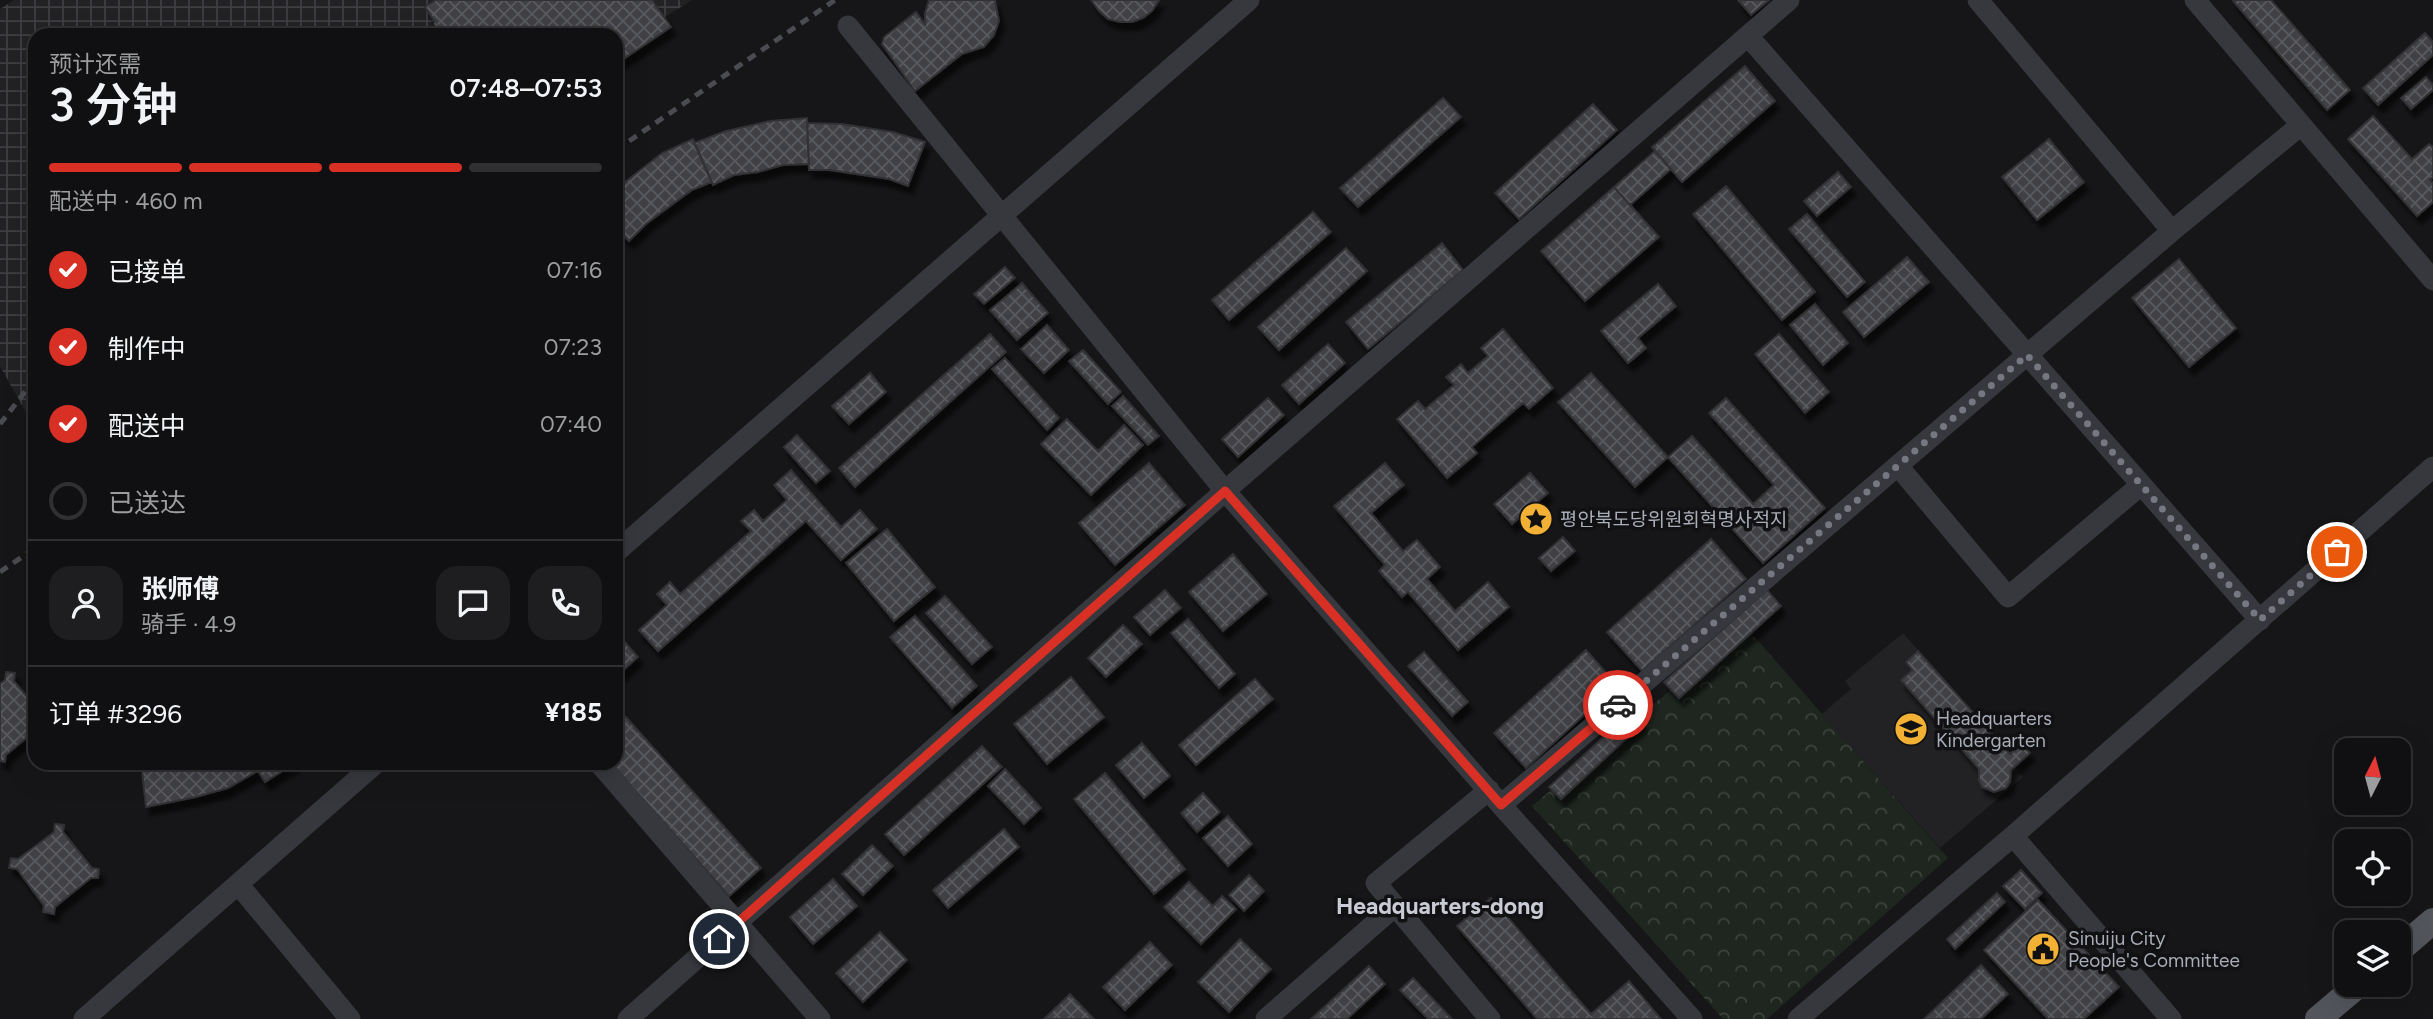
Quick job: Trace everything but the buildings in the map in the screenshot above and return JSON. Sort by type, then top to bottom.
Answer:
[{"type":"main road","points":[[2411,940],[2433,921]]},
{"type":"main road","points":[[2319,1019],[2344,997]]},
{"type":"street","points":[[623,546],[1250,0]]},
{"type":"street","points":[[628,1019],[1225,491],[1789,0]]},
{"type":"street","points":[[1978,0],[2172,231]]},
{"type":"street","points":[[2195,0],[2433,280]]},
{"type":"street","points":[[848,26],[1225,491],[1692,1019]]},
{"type":"street","points":[[1748,36],[2260,620]]},
{"type":"street","points":[[1490,1019],[1376,883],[1495,798],[1898,466],[2172,231],[2301,125]]},
{"type":"street","points":[[1898,466],[2008,597],[2141,485]]},
{"type":"street","points":[[1798,1019],[2013,836],[2433,467]]},
{"type":"street","points":[[84,1019],[368,770]]},
{"type":"street","points":[[605,770],[820,1019]]},
{"type":"street","points":[[2013,836],[2171,1019]]},
{"type":"street","points":[[238,884],[350,1019]]},
{"type":"street","points":[[1266,1019],[1395,906]]},
{"type":"shaded area","points":[[14,0],[692,0],[623,44],[623,28],[28,28],[28,416],[0,366],[0,9]]},
{"type":"shaded area","name":"Headquarters Kindergarten","points":[[1903,633],[2009,754],[2022,744],[2030,753],[2015,767],[2023,777],[1940,848],[1822,714],[1851,689],[1845,681]]},
{"type":"green space","points":[[1746,627],[1948,858],[1767,1019],[1723,1019],[1532,806]]},
{"type":"railway","points":[[623,145],[835,0]]},
{"type":"railway","points":[[432,28],[437,24]]},
{"type":"railway","points":[[0,424],[28,388]]},
{"type":"railway","points":[[0,572],[28,553]]},
{"type":"way so far","points":[[1618,705],[2027,355],[2260,620],[2337,552]]},
{"type":"place","name":"평안북도당위원회혁명사적지","points":[[1536,519]]},
{"type":"place","name":"Headquarters Kindergarten","points":[[1911,729]]},
{"type":"place","name":"Sinuiju City People's Committee","points":[[2043,949]]},
{"type":"district","name":"Headquarters-dong","points":[[1440,906]]},
{"type":"route","points":[[719,939],[1225,491],[1501,805],[1618,705]]}]
